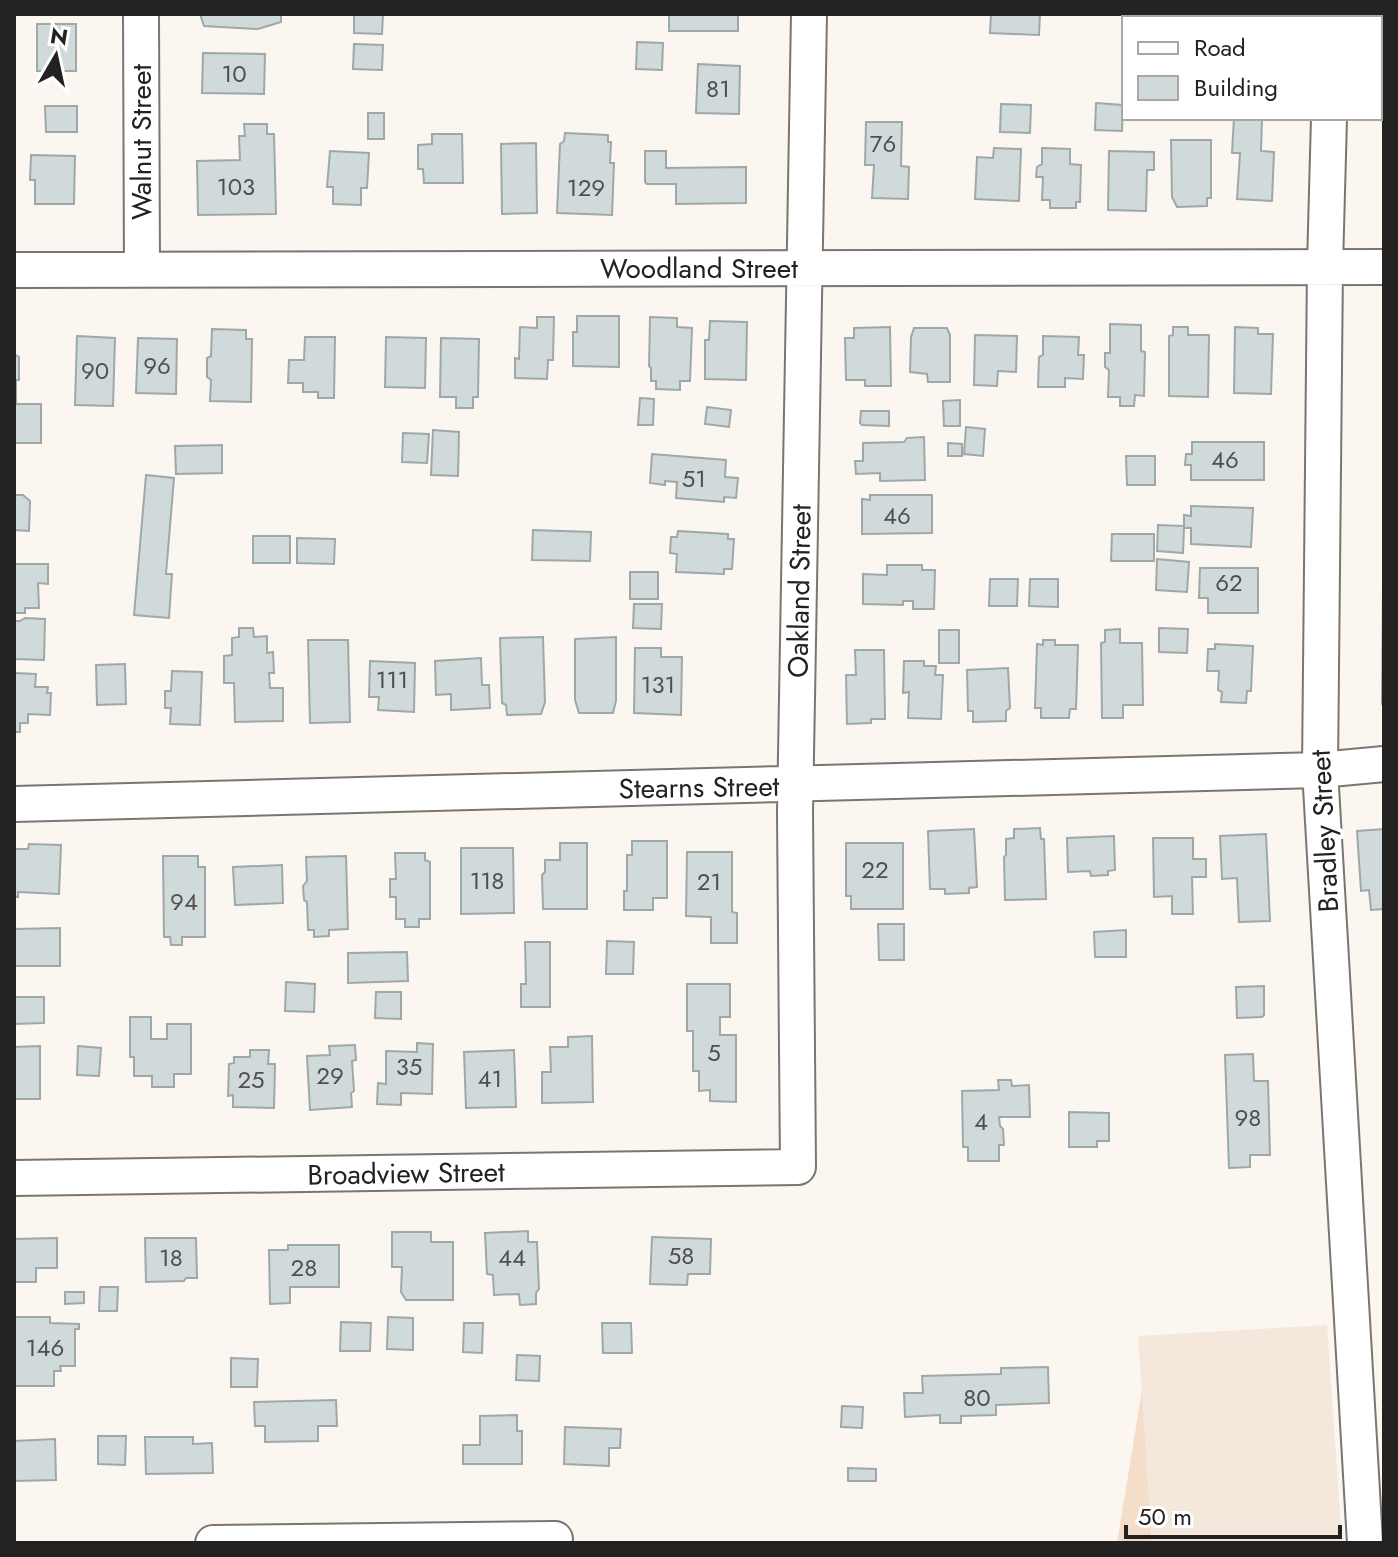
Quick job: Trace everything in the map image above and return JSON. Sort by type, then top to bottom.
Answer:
[{"type":"street","name":"Walnut Street","points":[[141,14],[142,269]]},
{"type":"street","name":"Oakland Street","points":[[798,1167],[796,785],[809,14]]},
{"type":"street","name":"Bradley Street","points":[[1329,120],[1320,770],[1365,1543]]},
{"type":"street","name":"Woodland Street","points":[[14,270],[1384,267]]},
{"type":"street","name":"Stearns Street","points":[[14,804],[1320,770],[1384,764]]},
{"type":"street","name":"Broadview Street","points":[[14,1178],[798,1167]]},
{"type":"street","points":[[213,1543],[555,1539]]},
{"type":"shaded area","points":[[1327,1325],[1342,1543],[1152,1543],[1138,1336]]},
{"type":"shaded area","points":[[1142,1390],[1152,1543],[1117,1543]]},
{"type":"building","points":[[200,14],[281,14],[281,22],[258,29],[204,26]]},
{"type":"building","points":[[354,14],[383,14],[382,34],[354,33]]},
{"type":"building","points":[[669,14],[738,14],[738,31],[669,31]]},
{"type":"building","points":[[991,14],[1040,14],[1039,35],[990,33]]},
{"type":"building","points":[[37,24],[76,24],[76,71],[37,71]]},
{"type":"building","points":[[637,42],[663,43],[662,70],[636,69]]},
{"type":"building","points":[[354,44],[383,45],[382,70],[353,69]]},
{"type":"building","points":[[203,53],[265,54],[264,94],[202,93]]},
{"type":"building","points":[[698,64],[740,66],[739,114],[696,113]]},
{"type":"building","points":[[1096,103],[1122,105],[1122,131],[1095,130]]},
{"type":"building","points":[[1001,104],[1031,105],[1030,133],[1000,132]]},
{"type":"building","points":[[45,106],[77,106],[77,132],[46,132]]},
{"type":"building","points":[[368,113],[384,113],[384,139],[368,139]]},
{"type":"building","points":[[1234,120],[1262,120],[1261,151],[1274,152],[1272,201],[1237,199],[1240,153],[1232,153]]},
{"type":"building","points":[[866,122],[902,122],[901,166],[909,167],[908,199],[872,198],[874,165],[865,165]]},
{"type":"building","points":[[244,124],[267,124],[267,134],[274,134],[276,214],[198,215],[197,161],[240,160],[239,136],[245,136]]},
{"type":"building","points":[[565,133],[608,135],[608,142],[611,142],[610,163],[614,163],[612,215],[557,213],[560,144],[564,141]]},
{"type":"building","points":[[432,134],[462,134],[463,183],[424,183],[423,169],[418,169],[418,145],[432,144]]},
{"type":"building","points":[[1171,140],[1211,140],[1211,198],[1207,198],[1207,206],[1177,207],[1172,197]]},
{"type":"building","points":[[536,143],[537,213],[502,214],[501,144]]},
{"type":"building","points":[[994,148],[1021,149],[1019,201],[975,199],[977,157],[993,158]]},
{"type":"building","points":[[1042,148],[1070,149],[1070,164],[1081,165],[1080,202],[1076,202],[1076,208],[1050,208],[1050,200],[1042,200],[1043,177],[1036,177],[1037,167],[1042,164]]},
{"type":"building","points":[[330,151],[369,153],[367,188],[361,188],[361,205],[333,204],[333,187],[327,187]]},
{"type":"building","points":[[645,151],[666,151],[666,168],[746,167],[746,203],[676,204],[676,184],[645,182]]},
{"type":"building","points":[[1109,151],[1154,152],[1154,170],[1147,170],[1146,211],[1108,210]]},
{"type":"building","points":[[31,155],[75,156],[74,204],[35,204],[35,180],[30,180]]},
{"type":"building","points":[[577,316],[619,316],[619,367],[573,366],[573,332],[577,332]]},
{"type":"building","points":[[537,317],[554,317],[553,360],[548,360],[547,379],[515,378],[520,327],[537,328]]},
{"type":"building","points":[[650,317],[677,318],[677,327],[692,328],[690,381],[680,381],[680,390],[656,389],[656,381],[651,381]]},
{"type":"building","points":[[710,321],[747,322],[746,380],[705,379],[705,340],[709,340]]},
{"type":"building","points":[[1110,324],[1141,325],[1141,351],[1145,352],[1144,396],[1135,395],[1134,406],[1120,406],[1120,397],[1108,397],[1109,370],[1105,367],[1105,353],[1110,353]]},
{"type":"building","points":[[890,327],[891,386],[865,386],[865,380],[846,380],[845,338],[854,338],[854,328]]},
{"type":"building","points":[[1173,327],[1188,327],[1188,335],[1209,335],[1208,397],[1169,396],[1169,336],[1173,335]]},
{"type":"building","points":[[1235,327],[1258,328],[1258,334],[1273,334],[1271,394],[1234,393]]},
{"type":"building","points":[[914,328],[947,328],[950,335],[950,382],[928,382],[927,374],[910,372]]},
{"type":"building","points":[[212,329],[246,330],[246,339],[252,339],[251,402],[210,401],[211,380],[207,377],[207,358],[211,356]]},
{"type":"building","points":[[975,335],[1017,336],[1016,372],[998,371],[997,386],[974,385]]},
{"type":"building","points":[[77,336],[115,338],[113,406],[75,405]]},
{"type":"building","points":[[1043,336],[1079,337],[1078,355],[1084,355],[1083,379],[1065,378],[1065,387],[1038,387]]},
{"type":"building","points":[[305,337],[335,337],[334,398],[318,398],[318,392],[303,392],[303,383],[288,383],[289,360],[304,360]]},
{"type":"building","points":[[386,337],[426,338],[425,388],[385,387]]},
{"type":"building","points":[[138,338],[177,339],[176,394],[136,393]]},
{"type":"building","points":[[441,338],[479,339],[478,397],[473,397],[473,408],[456,408],[456,397],[440,397]]},
{"type":"building","points":[[14,354],[19,357],[16,404],[41,404],[41,443],[14,443]]},
{"type":"building","points":[[640,398],[654,399],[653,425],[638,425]]},
{"type":"building","points":[[960,400],[960,426],[944,426],[943,401]]},
{"type":"building","points":[[707,407],[731,410],[729,427],[705,424]]},
{"type":"building","points":[[861,411],[889,411],[889,426],[862,425]]},
{"type":"building","points":[[966,427],[985,429],[983,456],[964,454]]},
{"type":"building","points":[[433,430],[459,432],[458,476],[431,475]]},
{"type":"building","points":[[403,433],[429,434],[427,463],[402,462]]},
{"type":"building","points":[[924,437],[925,480],[880,481],[880,473],[856,474],[855,461],[863,461],[863,443],[904,442],[907,438]]},
{"type":"building","points":[[1192,442],[1264,442],[1264,480],[1191,480],[1191,465],[1185,465],[1186,454],[1192,454]]},
{"type":"building","points":[[948,443],[962,444],[962,456],[948,456]]},
{"type":"building","points":[[222,445],[222,473],[176,474],[175,446]]},
{"type":"building","points":[[652,454],[726,460],[725,477],[738,478],[736,498],[724,497],[724,502],[676,498],[677,482],[665,481],[665,485],[650,483]]},
{"type":"building","points":[[1126,456],[1155,456],[1155,485],[1127,485]]},
{"type":"building","points":[[146,475],[174,478],[166,574],[172,574],[169,618],[134,615]]},
{"type":"building","points":[[14,495],[23,495],[30,501],[29,531],[14,530]]},
{"type":"building","points":[[870,495],[932,495],[932,533],[862,534],[862,499],[870,500]]},
{"type":"building","points":[[1191,506],[1253,508],[1251,547],[1191,544],[1191,528],[1184,528],[1183,553],[1157,551],[1158,525],[1184,526],[1184,515],[1191,516]]},
{"type":"building","points":[[533,530],[591,532],[590,561],[532,560]]},
{"type":"building","points":[[678,531],[728,534],[728,539],[734,539],[732,569],[724,569],[724,574],[676,572],[677,554],[670,553],[671,537],[677,537]]},
{"type":"building","points":[[1112,534],[1154,534],[1154,561],[1111,561]]},
{"type":"building","points":[[253,536],[290,536],[290,563],[253,563]]},
{"type":"building","points":[[297,538],[335,539],[334,564],[297,563]]},
{"type":"building","points":[[1157,559],[1189,562],[1187,592],[1156,590]]},
{"type":"building","points":[[14,564],[48,564],[48,584],[38,583],[39,608],[25,608],[25,613],[14,613]]},
{"type":"building","points":[[887,565],[922,565],[922,570],[935,570],[934,609],[913,609],[913,601],[903,601],[903,605],[863,604],[863,574],[887,575]]},
{"type":"building","points":[[1200,568],[1258,568],[1258,613],[1208,613],[1208,598],[1199,598]]},
{"type":"building","points":[[630,572],[658,572],[658,599],[630,599]]},
{"type":"building","points":[[990,579],[1018,579],[1017,606],[989,606]]},
{"type":"building","points":[[1030,579],[1058,579],[1058,607],[1029,606]]},
{"type":"building","points":[[1384,584],[1384,705],[1382,704]]},
{"type":"building","points":[[634,604],[662,604],[661,629],[633,628]]},
{"type":"building","points":[[45,619],[44,660],[14,659],[14,621]]},
{"type":"building","points":[[239,628],[253,628],[254,637],[267,636],[267,653],[273,652],[274,673],[269,673],[270,688],[283,688],[283,721],[235,722],[234,683],[224,683],[224,656],[232,655],[232,638],[239,637]]},
{"type":"building","points":[[1159,628],[1188,629],[1187,653],[1159,652]]},
{"type":"building","points":[[1120,629],[1120,643],[1142,643],[1143,705],[1123,705],[1123,718],[1102,718],[1101,643],[1105,642],[1105,630]]},
{"type":"building","points":[[939,630],[959,630],[959,663],[939,663]]},
{"type":"building","points":[[543,637],[545,702],[541,714],[507,715],[506,705],[502,703],[500,638]]},
{"type":"building","points":[[616,637],[616,701],[613,713],[579,713],[575,700],[575,639]]},
{"type":"building","points":[[308,640],[348,640],[350,722],[310,723]]},
{"type":"building","points":[[1043,640],[1055,640],[1055,645],[1078,645],[1076,709],[1070,709],[1069,718],[1041,718],[1041,708],[1035,708],[1037,644],[1043,645]]},
{"type":"building","points":[[1215,644],[1253,646],[1251,691],[1247,691],[1246,703],[1221,702],[1219,671],[1207,671],[1208,649],[1215,649]]},
{"type":"building","points":[[635,648],[661,648],[661,657],[682,657],[681,715],[634,713]]},
{"type":"building","points":[[855,650],[884,650],[885,719],[847,724],[846,675],[856,675]]},
{"type":"building","points":[[481,658],[482,685],[489,685],[490,708],[451,710],[451,694],[436,695],[435,661]]},
{"type":"building","points":[[370,661],[415,663],[414,712],[378,710],[379,697],[369,697]]},
{"type":"building","points":[[904,661],[924,661],[924,666],[936,666],[935,675],[943,675],[941,719],[908,718],[909,692],[903,693]]},
{"type":"building","points":[[125,664],[126,704],[97,705],[96,665]]},
{"type":"building","points":[[1008,668],[1010,708],[1006,711],[1006,721],[973,722],[973,711],[968,711],[967,670]]},
{"type":"building","points":[[172,671],[202,672],[200,725],[170,724],[171,708],[165,708],[165,691],[171,691]]},
{"type":"building","points":[[14,673],[36,674],[35,687],[48,687],[47,693],[51,693],[50,715],[28,714],[28,723],[20,723],[20,732],[14,732]]},
{"type":"building","points":[[1040,828],[1041,839],[1044,839],[1046,899],[1005,900],[1006,839],[1014,838],[1014,829]]},
{"type":"building","points":[[974,829],[977,887],[969,888],[969,893],[945,894],[945,889],[930,889],[928,831]]},
{"type":"building","points":[[1384,829],[1384,909],[1371,910],[1369,890],[1361,891],[1357,831]]},
{"type":"building","points":[[1266,834],[1270,921],[1239,922],[1237,878],[1222,879],[1220,836]]},
{"type":"building","points":[[1114,836],[1115,870],[1108,871],[1108,875],[1091,876],[1090,871],[1068,872],[1067,838]]},
{"type":"building","points":[[1153,838],[1193,838],[1193,859],[1206,859],[1206,877],[1192,877],[1193,914],[1172,914],[1172,896],[1154,897]]},
{"type":"building","points":[[632,841],[667,841],[667,898],[653,898],[653,910],[624,910],[627,855],[632,855]]},
{"type":"building","points":[[560,843],[587,843],[587,909],[543,909],[545,860],[560,860]]},
{"type":"building","points":[[846,843],[903,843],[903,909],[851,909],[851,896],[846,896]]},
{"type":"building","points":[[29,844],[61,845],[59,894],[18,892],[18,897],[14,897],[14,849],[28,849]]},
{"type":"building","points":[[461,848],[513,848],[514,913],[461,914]]},
{"type":"building","points":[[687,852],[732,852],[732,912],[737,913],[737,943],[711,943],[711,917],[686,916]]},
{"type":"building","points":[[395,853],[425,853],[425,860],[430,862],[430,919],[419,919],[419,927],[405,927],[405,919],[396,919],[396,897],[390,897],[390,879],[396,879]]},
{"type":"building","points":[[163,856],[198,856],[198,867],[205,867],[205,937],[182,937],[182,945],[171,945],[170,937],[164,937]]},
{"type":"building","points":[[346,856],[348,929],[329,930],[329,936],[314,937],[314,930],[308,930],[307,902],[304,900],[306,857]]},
{"type":"building","points":[[282,865],[283,903],[235,905],[233,867]]},
{"type":"building","points":[[878,924],[904,924],[904,960],[879,960]]},
{"type":"building","points":[[60,928],[60,966],[14,966],[14,929]]},
{"type":"building","points":[[1126,930],[1126,957],[1095,957],[1094,932]]},
{"type":"building","points":[[607,941],[634,942],[633,974],[606,974]]},
{"type":"building","points":[[525,942],[550,942],[550,1007],[521,1007],[521,984],[526,984]]},
{"type":"building","points":[[407,952],[408,981],[348,983],[348,953]]},
{"type":"building","points":[[286,982],[315,984],[314,1012],[285,1011]]},
{"type":"building","points":[[687,984],[730,984],[730,1017],[720,1017],[720,1035],[736,1035],[736,1102],[710,1101],[710,1090],[699,1091],[699,1071],[693,1071],[693,1031],[687,1031]]},
{"type":"building","points":[[1264,986],[1264,1015],[1237,1018],[1236,987]]},
{"type":"building","points":[[376,992],[401,992],[401,1019],[375,1018]]},
{"type":"building","points":[[14,997],[44,997],[44,1023],[14,1024]]},
{"type":"building","points":[[130,1017],[151,1017],[151,1039],[167,1039],[167,1024],[191,1024],[191,1074],[174,1074],[174,1087],[152,1087],[152,1076],[134,1076],[134,1057],[130,1057]]},
{"type":"building","points":[[592,1036],[593,1102],[542,1103],[542,1072],[551,1072],[550,1047],[568,1047],[568,1037]]},
{"type":"building","points":[[417,1043],[433,1044],[432,1094],[401,1093],[401,1105],[377,1104],[378,1083],[386,1084],[386,1051],[417,1052]]},
{"type":"building","points":[[355,1045],[352,1107],[310,1110],[307,1056],[330,1055],[329,1046]]},
{"type":"building","points":[[40,1046],[40,1099],[14,1099],[14,1047]]},
{"type":"building","points":[[78,1046],[101,1048],[99,1076],[77,1075]]},
{"type":"building","points":[[250,1050],[269,1050],[268,1064],[275,1064],[274,1108],[233,1107],[233,1095],[228,1096],[229,1064],[234,1063],[234,1057],[250,1057]]},
{"type":"building","points":[[514,1050],[516,1107],[466,1108],[464,1052]]},
{"type":"building","points":[[1253,1054],[1254,1081],[1268,1081],[1270,1155],[1250,1155],[1250,1167],[1229,1168],[1225,1055]]},
{"type":"building","points":[[998,1080],[1011,1080],[1012,1086],[1029,1085],[1030,1117],[999,1117],[1004,1145],[999,1145],[999,1161],[968,1161],[968,1147],[963,1147],[962,1091],[999,1090]]},
{"type":"building","points":[[1069,1112],[1109,1113],[1109,1141],[1097,1141],[1097,1147],[1069,1147]]},
{"type":"building","points":[[528,1231],[528,1242],[537,1242],[539,1289],[536,1304],[520,1305],[519,1294],[494,1295],[493,1275],[487,1274],[485,1233]]},
{"type":"building","points":[[392,1232],[431,1232],[431,1242],[453,1242],[453,1300],[406,1300],[401,1292],[402,1267],[392,1267]]},
{"type":"building","points":[[652,1237],[711,1239],[710,1274],[688,1274],[687,1285],[650,1284]]},
{"type":"building","points":[[57,1238],[57,1268],[36,1268],[36,1282],[14,1282],[14,1239]]},
{"type":"building","points":[[145,1238],[196,1238],[197,1278],[146,1282]]},
{"type":"building","points":[[288,1245],[339,1245],[339,1287],[290,1287],[290,1303],[270,1304],[269,1250],[288,1250]]},
{"type":"building","points":[[100,1287],[118,1287],[117,1311],[99,1311]]},
{"type":"building","points":[[65,1292],[84,1292],[84,1303],[65,1304]]},
{"type":"building","points":[[14,1317],[50,1317],[50,1323],[79,1324],[79,1329],[75,1329],[75,1366],[60,1366],[61,1371],[54,1371],[54,1386],[14,1386]]},
{"type":"building","points":[[388,1317],[413,1318],[413,1350],[387,1349]]},
{"type":"building","points":[[341,1322],[371,1323],[370,1351],[340,1351]]},
{"type":"building","points":[[464,1323],[483,1323],[482,1353],[463,1352]]},
{"type":"building","points":[[602,1323],[631,1323],[632,1353],[603,1353]]},
{"type":"building","points":[[517,1355],[540,1356],[539,1381],[516,1380]]},
{"type":"building","points":[[231,1358],[258,1359],[257,1387],[231,1387]]},
{"type":"building","points":[[1048,1367],[1049,1403],[996,1405],[996,1415],[961,1416],[961,1423],[940,1423],[940,1415],[905,1417],[904,1393],[923,1393],[922,1376],[1001,1374],[1001,1368]]},
{"type":"building","points":[[336,1400],[337,1426],[318,1426],[318,1441],[265,1442],[265,1426],[255,1426],[254,1402]]},
{"type":"building","points":[[842,1406],[863,1407],[862,1428],[841,1427]]},
{"type":"building","points":[[517,1415],[517,1431],[522,1431],[522,1464],[463,1464],[463,1445],[480,1445],[480,1416]]},
{"type":"building","points":[[565,1427],[621,1429],[620,1448],[609,1448],[609,1466],[564,1464]]},
{"type":"building","points":[[98,1436],[126,1436],[125,1465],[98,1464]]},
{"type":"building","points":[[145,1437],[193,1437],[193,1444],[212,1443],[213,1473],[146,1474]]},
{"type":"building","points":[[55,1439],[56,1480],[14,1481],[14,1441]]},
{"type":"building","points":[[848,1468],[876,1469],[876,1481],[848,1481]]}]
